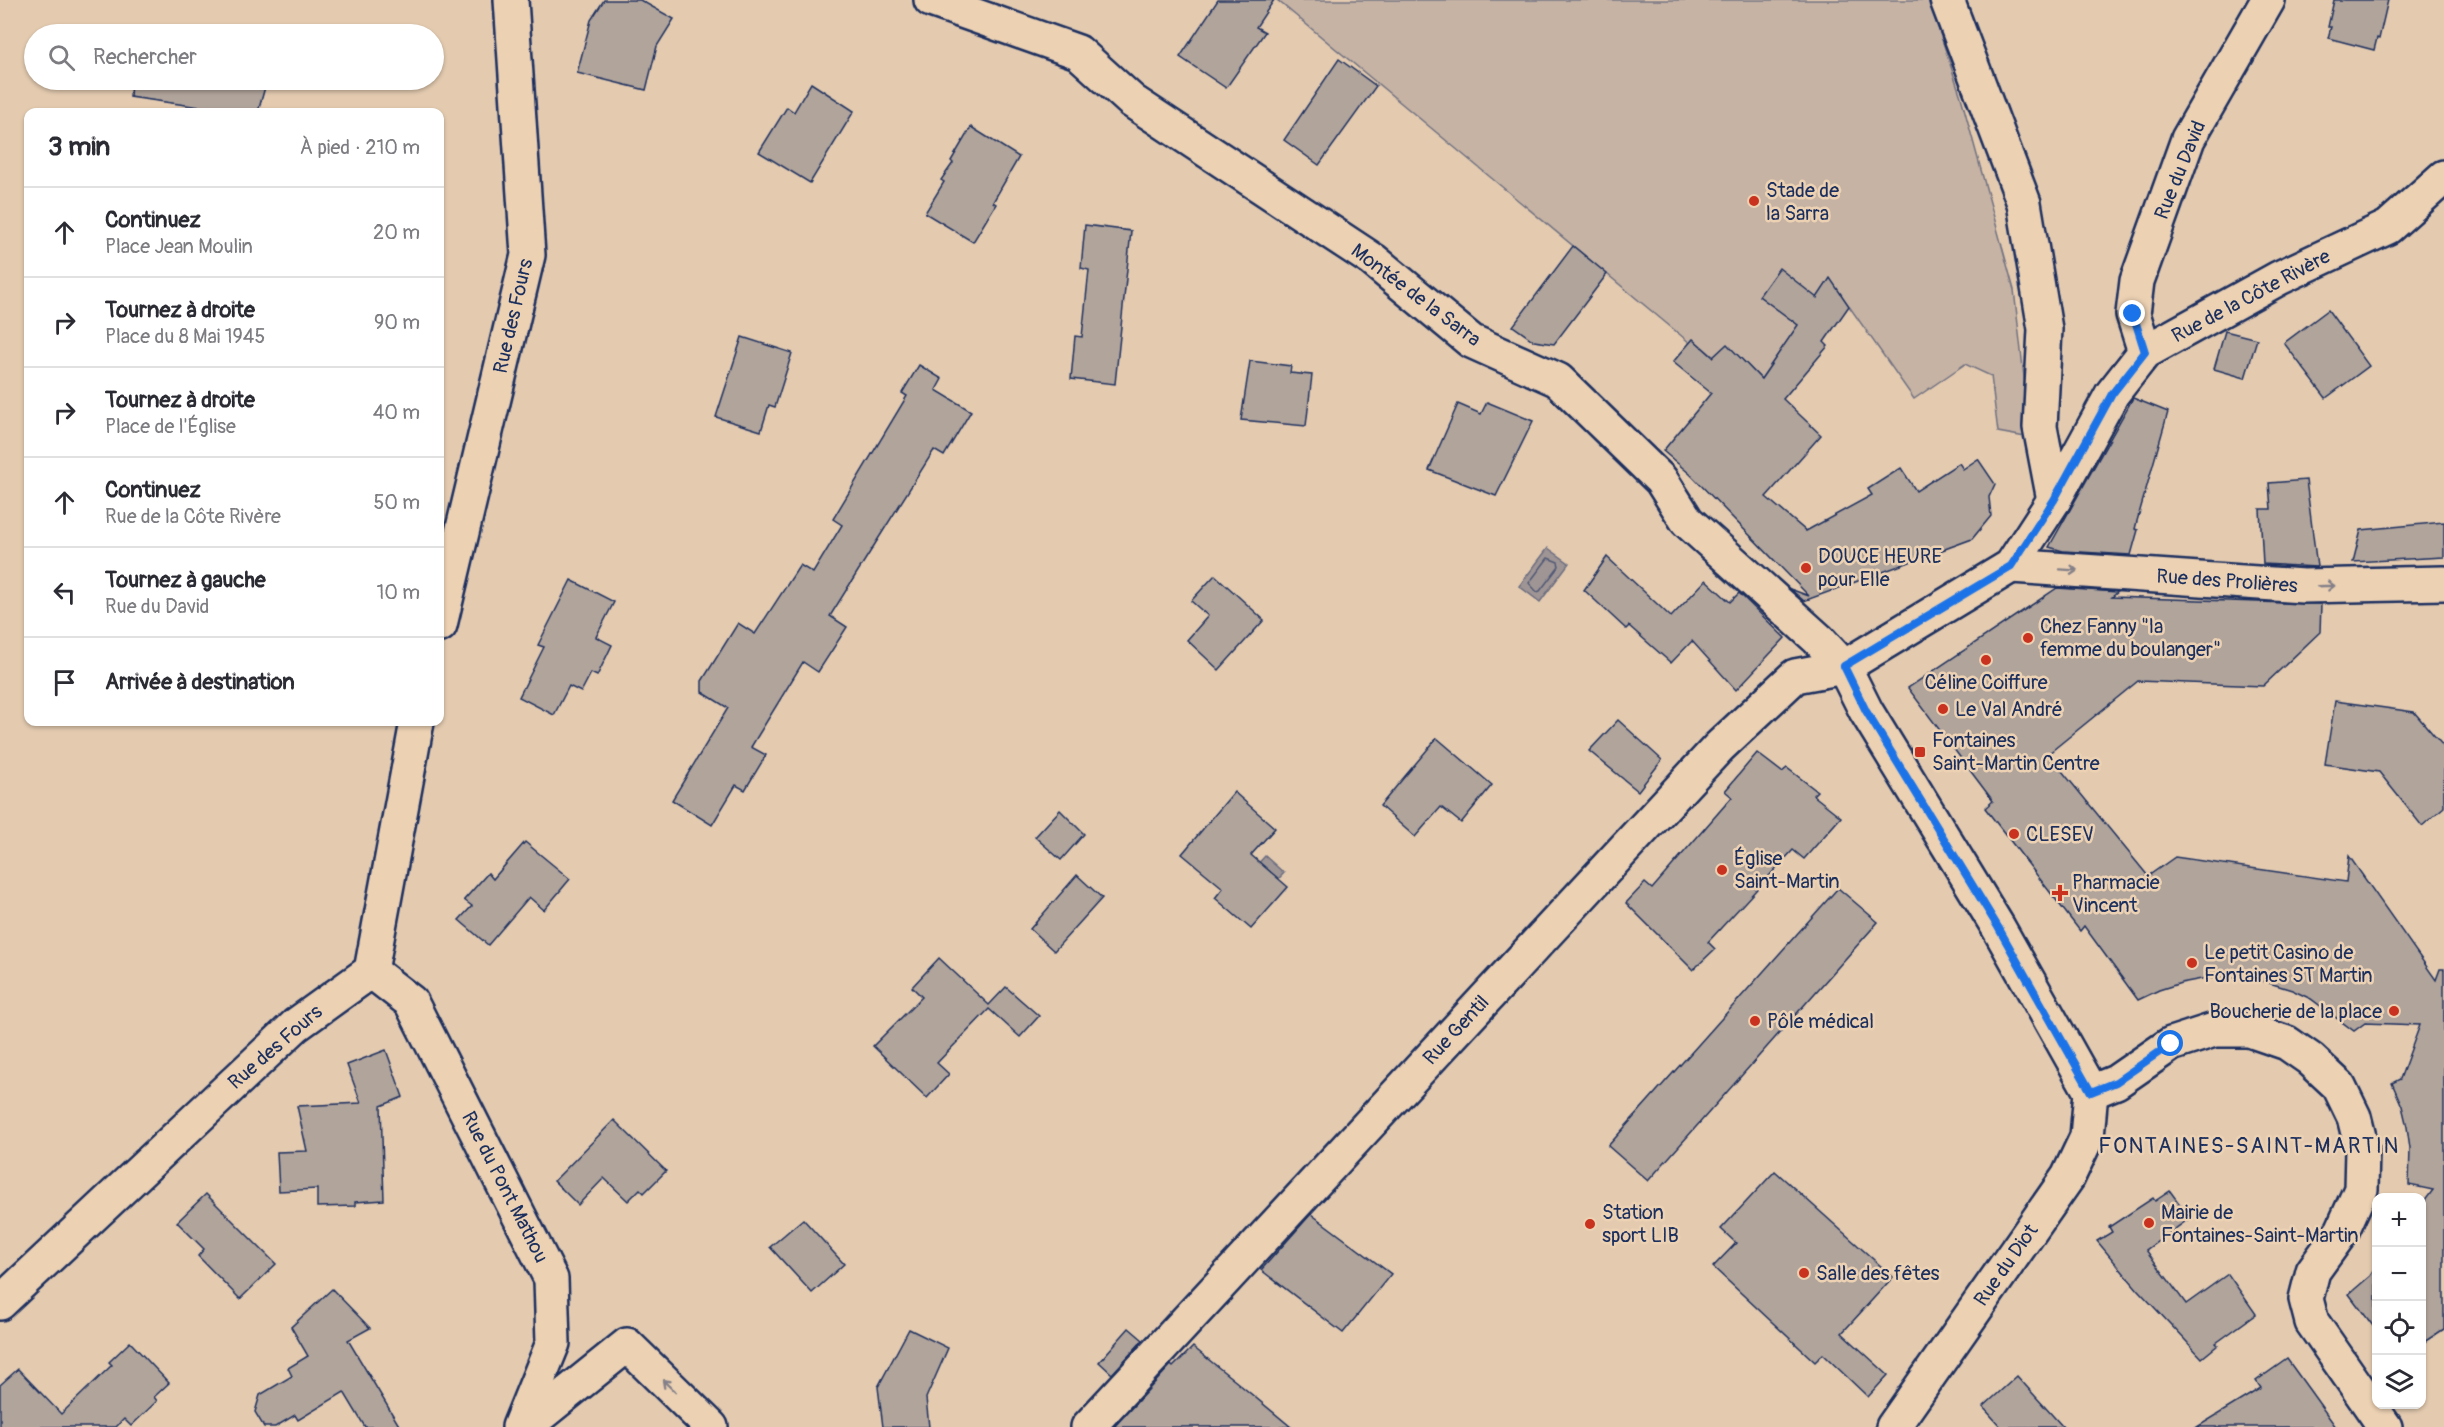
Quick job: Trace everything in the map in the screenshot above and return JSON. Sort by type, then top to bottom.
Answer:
[{"type":"street","name":"Rue des Fours","points":[[444,608],[528,255],[511,0]]},
{"type":"street","name":"Montée de la Sarra","points":[[931,0],[1078,52],[1132,101],[1373,260],[1471,341],[1558,380],[1661,480],[1687,521],[1818,639],[1844,666],[1866,711],[1998,927],[2091,1092]]},
{"type":"street","points":[[1947,0],[2024,202],[2045,329],[2040,427],[2054,500]]},
{"type":"street","name":"Rue du David","points":[[2145,352],[2133,314],[2137,281],[2188,139],[2268,0]]},
{"type":"street","name":"Rue de la Côte Rivère","points":[[2011,566],[2054,500],[2112,394],[2145,352],[2279,278],[2388,227],[2444,177]]},
{"type":"street","name":"Rue Gentil","points":[[1088,1427],[1719,747],[1795,676],[1844,666],[2011,566]]},
{"type":"street","name":"Rue des Prolières","points":[[2011,566],[2303,586],[2444,583]]},
{"type":"street","points":[[371,971],[416,726]]},
{"type":"street","name":"Rue des Fours","points":[[0,1303],[296,1025],[371,971]]},
{"type":"street","name":"Rue du Pont Mathou","points":[[371,971],[411,1002],[552,1279],[553,1343],[519,1427]]},
{"type":"street","points":[[2091,1092],[2116,1082],[2171,1044],[2214,1030],[2249,1030],[2287,1043],[2310,1059],[2339,1086],[2354,1117],[2362,1149],[2361,1188],[2343,1231],[2313,1271],[2306,1299],[2312,1322],[2385,1427]]},
{"type":"street","name":"Rue du Diot","points":[[1893,1427],[2068,1177],[2087,1137],[2091,1092]]},
{"type":"street","points":[[525,1427],[627,1345],[711,1427]]},
{"type":"shaded area","name":"Stade de la Sarra","points":[[1277,0],[1929,0],[1961,97],[2014,290],[2031,438],[1998,432],[1991,376],[1965,364],[1914,399],[1830,279],[1761,379],[1727,345],[1714,357],[1693,339],[1690,343]]},
{"type":"water","points":[[1548,548],[1569,563],[1540,602],[1519,586]]},
{"type":"water","points":[[1265,856],[1284,873],[1250,909],[1231,893]]},
{"type":"building","points":[[604,0],[640,0],[674,19],[657,46],[646,90],[577,73],[591,20]]},
{"type":"building","points":[[1218,0],[1274,0],[1256,27],[1265,32],[1226,88],[1180,57]]},
{"type":"building","points":[[2334,0],[2388,0],[2379,39],[2377,38],[2374,50],[2328,38]]},
{"type":"building","points":[[1339,59],[1376,86],[1319,165],[1284,140]]},
{"type":"building","points":[[811,83],[854,111],[810,183],[759,152],[787,107],[794,112]]},
{"type":"building","points":[[130,90],[264,90],[259,108],[207,108],[130,97]]},
{"type":"building","points":[[971,127],[1019,157],[993,202],[996,204],[973,242],[925,213],[944,182],[941,180],[953,163],[951,161]]},
{"type":"building","points":[[1085,225],[1131,231],[1115,384],[1071,379],[1075,336],[1082,337],[1089,270],[1081,268]]},
{"type":"building","points":[[1573,246],[1607,274],[1554,344],[1534,341],[1513,326]]},
{"type":"building","points":[[1779,268],[1817,298],[1830,278],[1849,306],[1824,342],[1828,346],[1783,399],[1821,435],[1766,497],[1806,531],[1872,495],[1868,489],[1901,468],[1916,491],[1959,463],[1963,469],[1978,459],[1995,484],[1989,497],[1991,516],[1972,539],[1804,601],[1790,589],[1809,596],[1690,474],[1663,451],[1711,393],[1673,362],[1693,339],[1713,357],[1727,344],[1761,379],[1798,325],[1759,296]]},
{"type":"building","points":[[2328,310],[2369,366],[2326,398],[2284,343]]},
{"type":"building","points":[[2225,331],[2257,339],[2245,378],[2214,369]]},
{"type":"building","points":[[742,337],[792,353],[775,407],[769,405],[761,431],[716,417]]},
{"type":"building","points":[[1250,361],[1291,366],[1290,373],[1312,375],[1306,426],[1241,420]]},
{"type":"building","points":[[919,365],[942,379],[936,390],[971,411],[944,456],[934,450],[875,544],[830,616],[847,627],[818,672],[803,662],[751,747],[766,755],[745,790],[736,785],[712,825],[672,800],[728,708],[702,692],[702,681],[738,623],[755,634],[800,565],[813,573],[842,525],[833,519],[907,396],[902,393]]},
{"type":"building","points":[[2133,398],[2168,412],[2137,521],[2135,529],[2138,530],[2131,555],[2063,551],[2049,547]]},
{"type":"building","points":[[1487,402],[1533,421],[1496,496],[1429,470],[1458,404],[1481,414]]},
{"type":"building","points":[[2306,480],[2317,567],[2263,564],[2260,509],[2271,509],[2269,483]]},
{"type":"building","points":[[2444,522],[2444,557],[2353,562],[2361,530]]},
{"type":"building","points":[[1607,557],[1671,617],[1706,580],[1730,602],[1739,593],[1785,638],[1736,690],[1692,641],[1671,663],[1629,626],[1626,629],[1584,590]]},
{"type":"building","points":[[1215,575],[1264,620],[1219,670],[1187,640],[1208,616],[1191,601]]},
{"type":"building","points":[[571,580],[614,602],[596,637],[612,645],[597,676],[591,673],[581,692],[569,686],[554,715],[519,697],[544,647],[538,645]]},
{"type":"building","points":[[2057,588],[2118,592],[2112,597],[2321,604],[2320,632],[2263,686],[2138,681],[2048,754],[2148,876],[2175,857],[2346,882],[2349,856],[2436,980],[2440,969],[2444,969],[2444,1329],[2426,1341],[2426,1199],[2433,1190],[2409,1185],[2410,1148],[2407,1127],[2402,1106],[2392,1083],[2400,1079],[2420,1025],[2365,1023],[2354,1031],[2311,999],[2292,990],[2253,978],[2207,978],[2159,990],[2138,1000],[2084,926],[2080,931],[1985,808],[1993,801],[1908,688]]},
{"type":"building","points":[[2335,701],[2414,712],[2444,747],[2444,807],[2422,826],[2379,772],[2325,764]]},
{"type":"building","points":[[1618,720],[1662,760],[1638,791],[1589,751]]},
{"type":"building","points":[[1437,738],[1492,785],[1461,823],[1441,807],[1415,837],[1380,806]]},
{"type":"building","name":"Église Saint-Martin","points":[[1757,753],[1782,772],[1787,768],[1817,791],[1813,795],[1841,817],[1804,859],[1793,850],[1708,942],[1715,949],[1693,970],[1626,903],[1645,883],[1652,889],[1732,797],[1725,791]]},
{"type":"building","points":[[1234,792],[1275,828],[1251,855],[1288,887],[1251,929],[1215,898],[1223,888],[1182,854]]},
{"type":"building","points":[[1060,810],[1084,834],[1061,860],[1035,837]]},
{"type":"building","points":[[525,842],[570,879],[544,910],[529,897],[488,945],[459,920],[472,906],[464,900],[488,873],[493,879]]},
{"type":"building","points":[[1077,875],[1102,898],[1054,951],[1030,929]]},
{"type":"building","name":"Pôle médical","points":[[1838,888],[1878,922],[1648,1181],[1608,1146]]},
{"type":"building","points":[[939,958],[989,1005],[1006,987],[1039,1016],[1020,1037],[989,1009],[937,1063],[949,1074],[927,1098],[873,1046],[922,997],[912,987]]},
{"type":"building","points":[[386,1050],[403,1097],[381,1106],[384,1200],[355,1202],[355,1206],[317,1207],[317,1189],[279,1191],[277,1152],[307,1151],[297,1106],[361,1103],[347,1065]]},
{"type":"building","points":[[614,1120],[666,1171],[644,1193],[640,1189],[628,1201],[604,1178],[578,1205],[554,1181]]},
{"type":"building","name":"Salle des fêtes","points":[[1775,1171],[1893,1277],[1842,1333],[1888,1375],[1868,1397],[1823,1354],[1815,1362],[1713,1267],[1736,1243],[1721,1229]]},
{"type":"building","points":[[2170,1191],[2190,1218],[2146,1250],[2186,1304],[2228,1274],[2256,1314],[2216,1343],[2218,1345],[2202,1358],[2138,1290],[2097,1241],[2112,1232],[2109,1227],[2153,1198],[2155,1201]]},
{"type":"building","points":[[206,1194],[276,1264],[240,1299],[198,1256],[204,1249],[177,1222]]},
{"type":"building","points":[[1311,1214],[1391,1274],[1343,1333],[1261,1270]]},
{"type":"building","points":[[803,1219],[844,1264],[812,1293],[770,1247]]},
{"type":"building","points":[[2372,1273],[2372,1325],[2349,1294]]},
{"type":"building","points":[[332,1289],[370,1328],[348,1340],[400,1427],[365,1427],[344,1392],[298,1420],[295,1415],[275,1427],[264,1427],[255,1412],[260,1395],[292,1376],[288,1368],[308,1356],[291,1327]]},
{"type":"building","points":[[1129,1328],[1143,1340],[1112,1374],[1099,1362]]},
{"type":"building","points":[[909,1329],[948,1348],[926,1398],[929,1427],[883,1427],[878,1387]]},
{"type":"building","points":[[130,1342],[169,1383],[154,1397],[157,1401],[131,1426],[124,1419],[116,1427],[0,1427],[0,1385],[18,1369],[61,1414],[112,1365],[109,1362]]},
{"type":"building","points":[[1193,1347],[1291,1427],[1114,1427],[1171,1365],[1173,1367]]},
{"type":"building","points":[[2287,1359],[2336,1427],[2197,1427],[2261,1388],[2256,1381]]},
{"type":"building","points":[[2017,1376],[2063,1427],[2001,1427],[1983,1407]]},
{"type":"place","name":"Stade de la Sarra","points":[[1754,201]]},
{"type":"place","name":"DOUCE HEURE pour Elle","points":[[1806,568]]},
{"type":"place","name":"Chez Fanny \"la femme du boulanger\"","points":[[2028,638]]},
{"type":"place","name":"Céline Coiffure","points":[[1986,660]]},
{"type":"place","name":"Le Val André","points":[[1943,709]]},
{"type":"place","name":"Fontaines Saint-Martin Centre","points":[[1920,752]]},
{"type":"place","name":"CLESEV","points":[[2014,834]]},
{"type":"place","name":"Église Saint-Martin","points":[[1722,870]]},
{"type":"place","name":"Pharmacie Vincent","points":[[2060,893]]},
{"type":"place","name":"Le petit Casino de Fontaines ST Martin","points":[[2192,963]]},
{"type":"place","name":"Boucherie de la place","points":[[2394,1011]]},
{"type":"place","name":"Pôle médical","points":[[1755,1021]]},
{"type":"place","name":"Mairie de Fontaines-Saint-Martin","points":[[2149,1223]]},
{"type":"place","name":"Station sport LIB","points":[[1590,1224]]},
{"type":"place","name":"Salle des fêtes","points":[[1804,1273]]},
{"type":"district","name":"FONTAINES-SAINT-MARTIN","points":[[2249,1146]]},
{"type":"route","points":[[2133,314],[2145,352],[2112,394],[2054,500],[2011,566],[1844,666],[1866,711],[1998,927],[2091,1092],[2116,1082],[2171,1044]]}]
